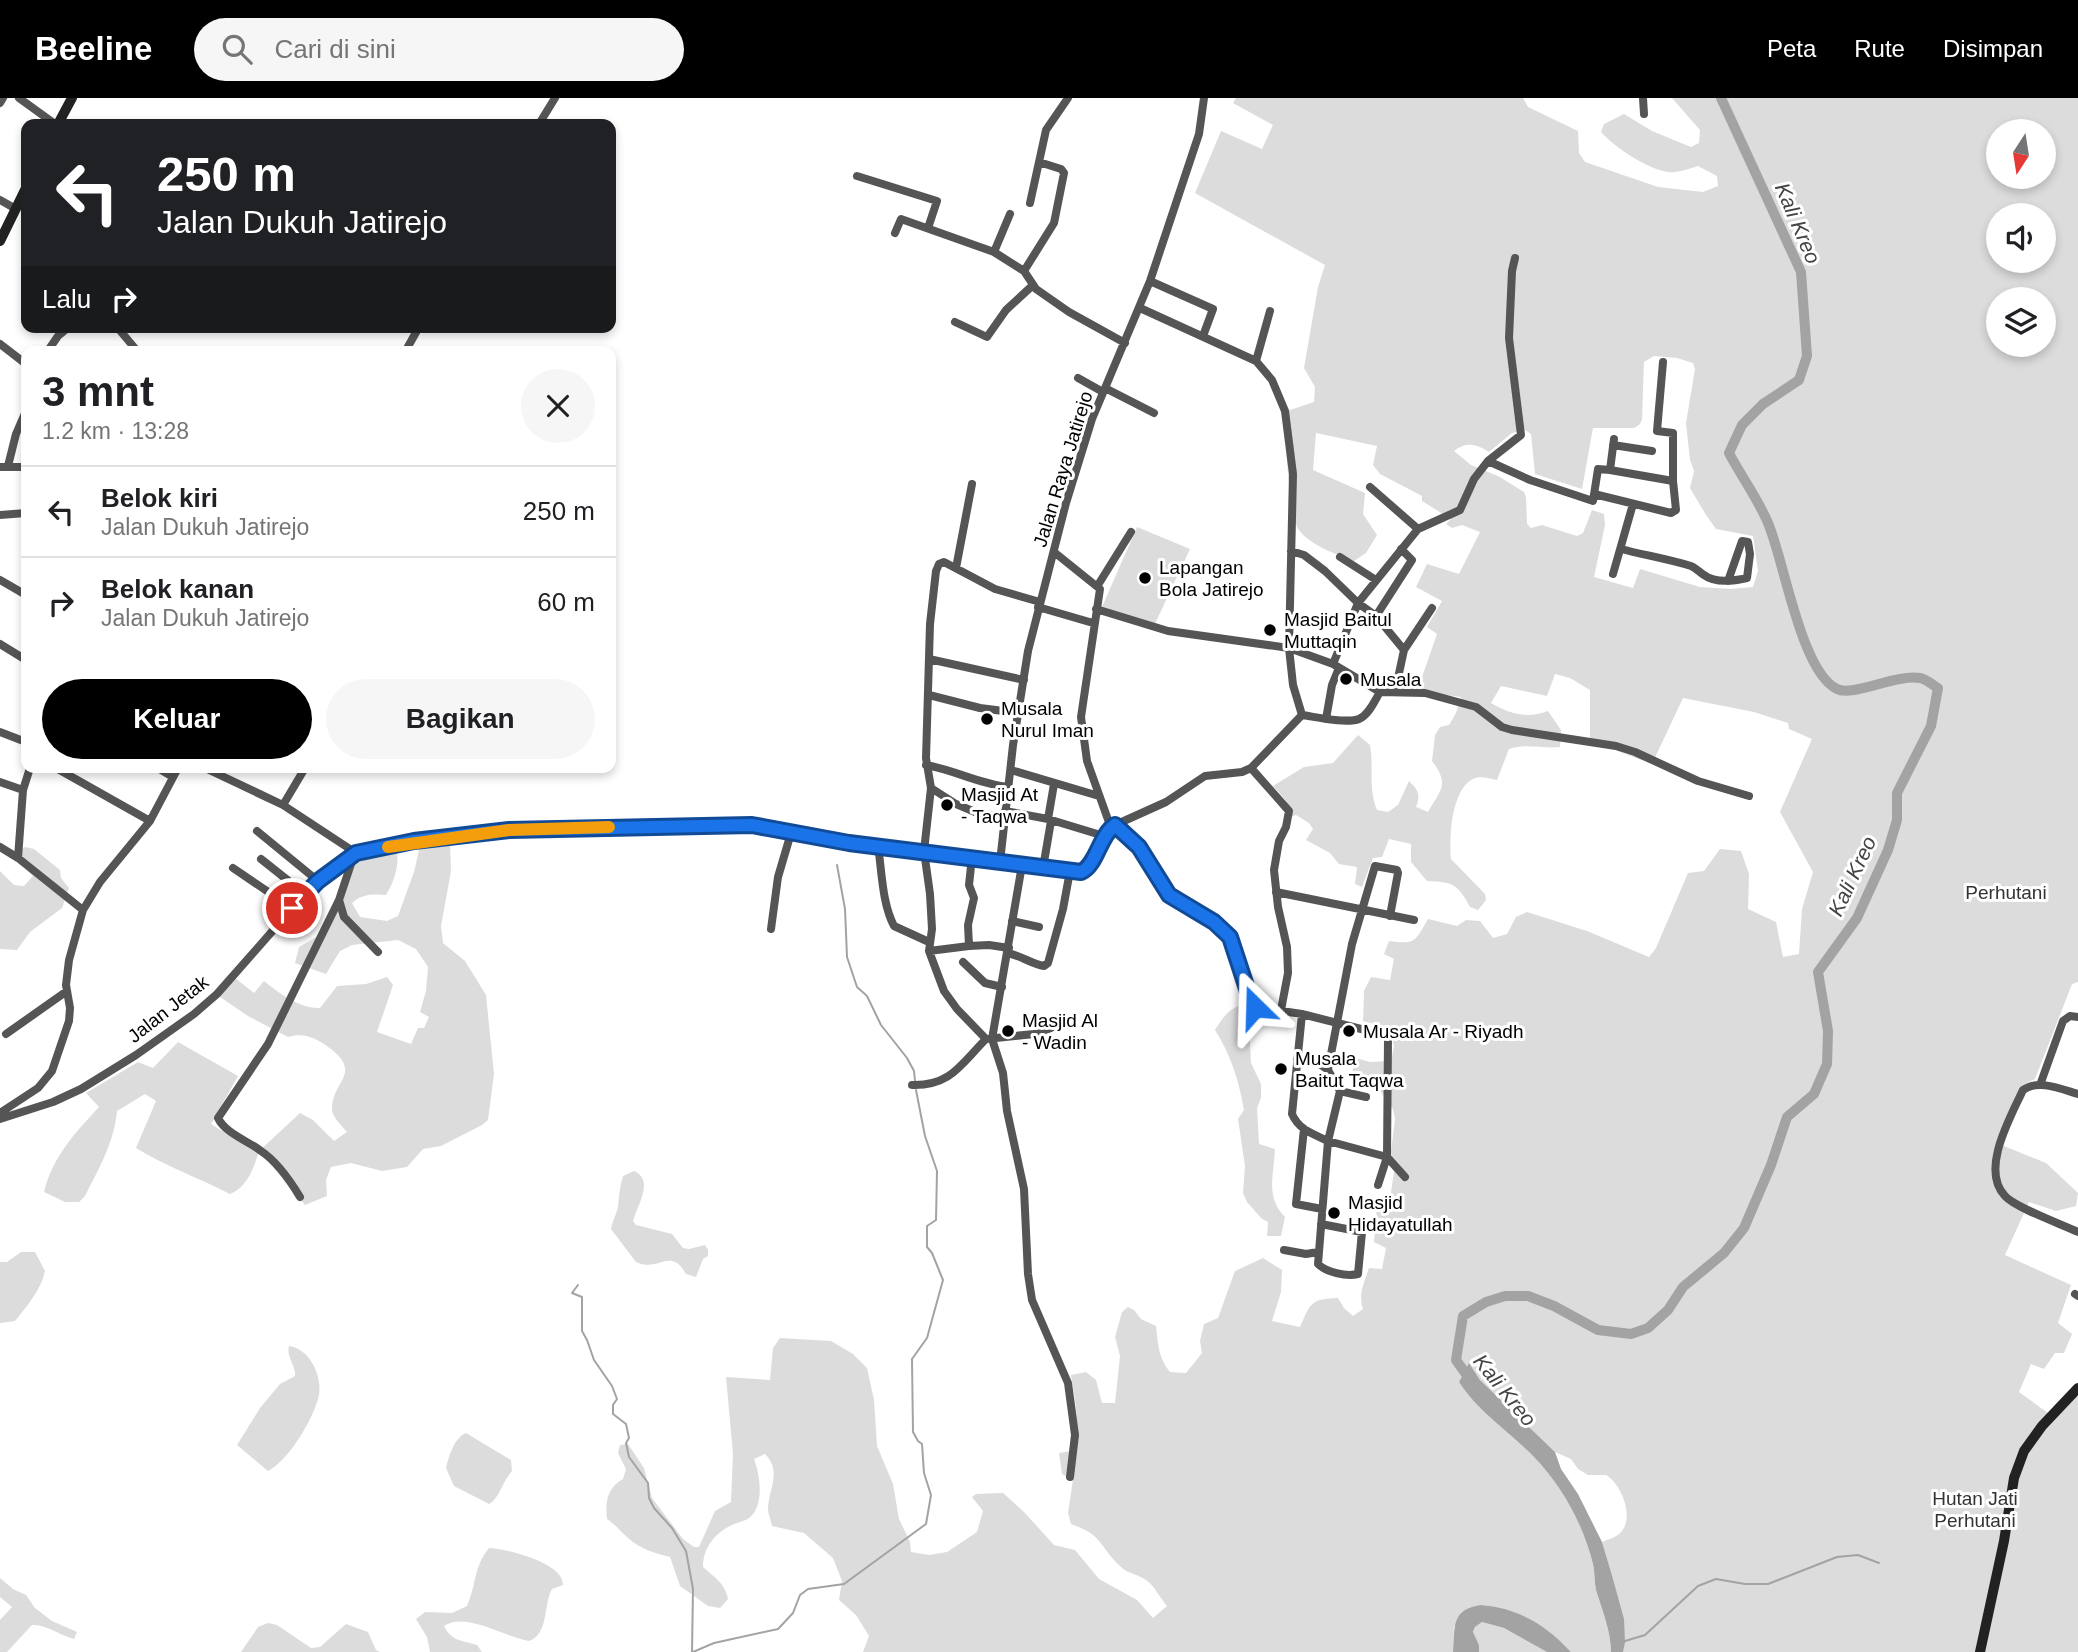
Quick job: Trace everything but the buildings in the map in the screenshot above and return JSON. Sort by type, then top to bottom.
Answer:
[{"type":"main road","points":[[59,119],[72,98]]},
{"type":"main road","points":[[0,241],[21,198]]},
{"type":"main road","points":[[1980,1652],[2004,1541],[2014,1478],[2024,1451],[2042,1426],[2078,1388]]},
{"type":"street","points":[[0,103],[3,98]]},
{"type":"street","points":[[19,98],[49,119]]},
{"type":"street","points":[[542,119],[555,98]]},
{"type":"street","points":[[1030,203],[1046,130],[1068,98]]},
{"type":"street","name":"Jalan Raya Jatirejo","points":[[1000,862],[1019,713],[1039,604],[1079,458],[1104,390],[1150,281],[1199,134],[1204,98]]},
{"type":"street","points":[[1643,98],[1644,114]]},
{"type":"street","points":[[1024,271],[1054,223],[1064,173],[1061,169],[1039,162]]},
{"type":"street","points":[[857,176],[937,201],[928,228]]},
{"type":"street","points":[[0,201],[16,209]]},
{"type":"street","points":[[994,252],[1010,214]]},
{"type":"street","points":[[895,233],[901,219],[994,252],[1024,271],[1032,286],[1069,312],[1125,342]]},
{"type":"street","points":[[1326,719],[1336,666],[1358,603],[1418,529],[1460,510],[1470,485],[1488,461],[1521,435],[1509,338],[1515,258]]},
{"type":"street","points":[[1150,281],[1213,309],[1203,336]]},
{"type":"street","points":[[955,322],[986,337],[1016,299],[1032,286]]},
{"type":"street","points":[[1140,308],[1256,361],[1272,380],[1285,411],[1293,474],[1289,648],[1293,685],[1302,715]]},
{"type":"street","points":[[1256,361],[1270,311]]},
{"type":"street","points":[[50,346],[63,333]]},
{"type":"street","points":[[0,344],[21,359]]},
{"type":"street","points":[[1594,494],[1671,513],[1676,510],[1673,481],[1674,433],[1657,431],[1662,362]]},
{"type":"street","points":[[1078,378],[1154,413]]},
{"type":"street","points":[[4,467],[21,422]]},
{"type":"street","points":[[1610,470],[1614,442],[1652,451]]},
{"type":"street","points":[[1488,461],[1590,501],[1593,501],[1598,469],[1673,481]]},
{"type":"street","points":[[956,568],[972,484]]},
{"type":"street","points":[[1370,487],[1418,529]]},
{"type":"street","points":[[1614,574],[1633,503]]},
{"type":"street","points":[[0,515],[21,513]]},
{"type":"street","points":[[1098,585],[1130,532]]},
{"type":"street","points":[[1621,549],[1694,566],[1709,578],[1728,580],[1747,578],[1750,554],[1748,542],[1742,541],[1728,580]]},
{"type":"street","points":[[1376,616],[1412,560],[1401,549]]},
{"type":"street","points":[[1291,551],[1304,555],[1325,571],[1358,603],[1376,616],[1404,650]]},
{"type":"street","points":[[1054,552],[1098,585],[1100,592],[1093,623],[1081,717],[1087,761],[1110,830]]},
{"type":"street","points":[[1340,556],[1376,580]]},
{"type":"street","points":[[1070,1477],[1075,1436],[1068,1383],[1032,1300],[1024,1189],[1007,1111],[1003,1073],[989,1039],[957,1009],[944,991],[929,946],[932,932],[930,894],[924,851],[931,788],[926,765],[930,624],[936,571],[939,564],[944,562],[995,589],[1093,623]]},
{"type":"street","points":[[0,580],[21,592]]},
{"type":"street","points":[[1395,692],[1404,650],[1432,608]]},
{"type":"street","points":[[1096,610],[1168,631],[1289,648],[1336,666],[1380,692],[1425,693],[1476,707],[1502,727],[1616,746],[1698,781],[1749,796]]},
{"type":"street","points":[[0,644],[21,657]]},
{"type":"street","points":[[929,659],[1024,680]]},
{"type":"street","points":[[1302,715],[1358,720],[1365,715],[1380,692]]},
{"type":"street","points":[[929,695],[980,708],[1019,713]]},
{"type":"street","points":[[216,773],[283,805],[356,853],[414,841],[509,830],[752,825],[847,842],[1081,872],[1087,869],[1110,830],[1166,802],[1205,776],[1242,772],[1251,768],[1302,715]]},
{"type":"street","points":[[0,732],[21,740]]},
{"type":"street","points":[[926,765],[957,772],[988,785],[1008,788]]},
{"type":"street","points":[[1251,768],[1289,811],[1286,827],[1279,841],[1274,870],[1287,947],[1288,973],[1282,1010]]},
{"type":"street","points":[[1011,770],[1098,796]]},
{"type":"street","points":[[18,856],[23,790],[28,773]]},
{"type":"street","points":[[65,773],[150,821]]},
{"type":"street","points":[[0,1113],[38,1088],[52,1071],[69,1021],[69,960],[83,910],[100,882],[150,821],[176,773]]},
{"type":"street","points":[[283,805],[302,773]]},
{"type":"street","points":[[0,782],[23,790]]},
{"type":"street","points":[[1043,868],[1054,784]]},
{"type":"street","points":[[931,788],[965,808],[1110,830],[1139,847],[1169,895],[1214,922],[1230,937],[1255,1007],[1336,1022],[1381,1033],[1388,1039],[1387,1157],[1378,1185]]},
{"type":"street","points":[[257,831],[318,881]]},
{"type":"street","points":[[771,929],[778,877],[790,833]]},
{"type":"street","points":[[878,846],[887,905],[894,926],[929,946],[989,945],[1040,966],[1048,963],[1063,909],[1070,870]]},
{"type":"street","points":[[0,847],[18,856],[83,910]]},
{"type":"street","points":[[300,1197],[263,1152],[222,1125],[218,1118],[268,1044],[338,900],[356,853]]},
{"type":"street","name":"Jalan Jetak","points":[[0,1119],[53,1102],[81,1089],[194,1014],[217,994],[304,894],[356,853]]},
{"type":"street","points":[[969,946],[968,925],[974,898],[969,885],[972,858]]},
{"type":"street","points":[[261,859],[304,894]]},
{"type":"street","points":[[915,1085],[944,1080],[954,1074],[989,1039],[1002,987],[1022,864]]},
{"type":"street","points":[[1328,1070],[1352,944],[1374,867],[1397,870],[1391,916]]},
{"type":"street","points":[[233,868],[292,908]]},
{"type":"street","points":[[1276,892],[1414,920]]},
{"type":"street","points":[[338,900],[344,917],[378,952]]},
{"type":"street","points":[[1012,922],[1039,927]]},
{"type":"street","points":[[963,962],[985,983],[1002,987]]},
{"type":"street","points":[[6,1034],[67,991]]},
{"type":"street","points":[[1302,1014],[1292,1114],[1298,1125],[1328,1141],[1387,1157],[1405,1177]]},
{"type":"street","points":[[2037,1085],[2063,1021],[2070,1016],[2078,1017]]},
{"type":"street","points":[[989,1039],[1034,1034],[1051,1028]]},
{"type":"street","points":[[1297,1059],[1317,1062],[1328,1070],[1340,1091],[1328,1141],[1318,1252],[1318,1264],[1323,1268],[1351,1275],[1359,1273],[1362,1232],[1321,1224]]},
{"type":"street","points":[[2078,1094],[2037,1085],[2023,1090],[1998,1144],[1995,1167],[1997,1181],[2007,1198],[2078,1232]]},
{"type":"street","points":[[1340,1091],[1366,1097]]},
{"type":"street","points":[[1304,1129],[1296,1204],[1322,1209]]},
{"type":"street","points":[[1284,1250],[1306,1254],[1318,1252]]},
{"type":"green space","points":[[1236,98],[1523,98],[1528,107],[1578,131],[1579,153],[1585,162],[1658,187],[1703,192],[1718,186],[1717,176],[1698,166],[1667,172],[1646,165],[1607,138],[1601,132],[1604,124],[1624,114],[1652,131],[1691,147],[1699,143],[1700,130],[1672,98],[2078,98],[2078,982],[2072,984],[2035,1079],[2021,1086],[1999,1144],[2046,1163],[2078,1193],[2076,1206],[2056,1211],[2029,1202],[2005,1255],[2071,1285],[2058,1323],[2072,1334],[2064,1353],[2055,1353],[2044,1369],[2031,1364],[2019,1392],[2048,1413],[2078,1393],[2078,1652],[1623,1652],[1625,1643],[1611,1572],[1602,1542],[1618,1535],[1625,1524],[1626,1509],[1621,1492],[1606,1475],[1588,1475],[1578,1469],[1571,1459],[1555,1452],[1480,1380],[1469,1363],[1459,1382],[1476,1403],[1544,1468],[1577,1520],[1593,1564],[1596,1590],[1608,1628],[1611,1652],[1571,1652],[1530,1620],[1506,1610],[1481,1605],[1454,1627],[1453,1652],[863,1652],[869,1636],[856,1615],[839,1600],[842,1581],[833,1558],[804,1533],[772,1526],[768,1509],[774,1473],[765,1454],[754,1459],[760,1490],[754,1512],[747,1519],[722,1531],[705,1553],[703,1567],[722,1584],[727,1593],[728,1599],[720,1608],[708,1606],[680,1586],[670,1557],[638,1545],[607,1519],[608,1496],[613,1487],[623,1479],[626,1469],[618,1453],[620,1445],[628,1444],[644,1468],[652,1498],[683,1539],[694,1547],[699,1547],[715,1511],[731,1502],[733,1454],[726,1377],[770,1380],[773,1348],[780,1338],[831,1341],[853,1354],[867,1368],[874,1400],[877,1446],[893,1484],[899,1519],[910,1542],[911,1552],[929,1555],[947,1552],[977,1532],[983,1511],[972,1497],[976,1494],[1003,1493],[1054,1545],[1075,1550],[1099,1579],[1137,1600],[1153,1618],[1167,1606],[1152,1585],[1121,1567],[1096,1537],[1071,1524],[1068,1513],[1073,1480],[1062,1474],[1059,1453],[1076,1450],[1077,1422],[1071,1375],[1086,1372],[1096,1380],[1102,1403],[1115,1403],[1120,1356],[1115,1337],[1122,1312],[1128,1307],[1141,1319],[1156,1326],[1161,1356],[1170,1372],[1186,1373],[1202,1353],[1200,1341],[1204,1324],[1218,1318],[1235,1271],[1263,1258],[1282,1270],[1281,1292],[1272,1321],[1300,1327],[1313,1304],[1329,1299],[1338,1298],[1353,1316],[1363,1309],[1361,1293],[1369,1268],[1382,1269],[1386,1248],[1374,1242],[1377,1207],[1389,1207],[1394,1171],[1391,1152],[1395,1119],[1393,1109],[1376,1085],[1352,1073],[1356,1058],[1370,1062],[1391,1061],[1394,1047],[1391,1029],[1363,1021],[1364,991],[1371,977],[1390,980],[1394,959],[1384,954],[1389,941],[1414,940],[1428,919],[1457,926],[1466,920],[1480,921],[1493,938],[1507,934],[1516,917],[1527,912],[1587,931],[1649,957],[1656,948],[1688,873],[1704,871],[1720,849],[1741,851],[1749,874],[1748,909],[1776,922],[1783,957],[1799,954],[1802,909],[1813,872],[1780,812],[1812,739],[1789,729],[1788,723],[1754,712],[1683,698],[1652,764],[1610,748],[1590,744],[1590,690],[1570,678],[1555,674],[1547,696],[1501,686],[1491,703],[1519,714],[1533,715],[1548,711],[1561,730],[1560,747],[1522,746],[1509,749],[1497,780],[1475,778],[1461,791],[1451,827],[1451,859],[1485,894],[1486,900],[1478,910],[1470,907],[1462,893],[1454,886],[1427,881],[1411,862],[1411,844],[1389,839],[1382,857],[1373,858],[1362,887],[1355,884],[1357,867],[1339,864],[1330,853],[1306,840],[1313,829],[1309,823],[1296,815],[1290,817],[1288,804],[1273,786],[1304,767],[1333,763],[1358,735],[1370,745],[1373,794],[1377,810],[1388,812],[1398,805],[1409,781],[1418,792],[1416,807],[1428,812],[1442,787],[1441,776],[1432,761],[1435,735],[1440,727],[1449,725],[1461,697],[1402,689],[1403,678],[1421,680],[1437,634],[1427,627],[1442,601],[1416,587],[1427,564],[1459,574],[1480,532],[1462,525],[1452,528],[1446,524],[1451,519],[1422,501],[1422,496],[1380,474],[1373,465],[1377,446],[1316,433],[1313,470],[1365,493],[1363,514],[1377,535],[1366,553],[1354,561],[1317,545],[1299,530],[1292,508],[1284,412],[1314,402],[1315,387],[1304,368],[1318,287],[1325,265],[1195,193],[1221,131],[1262,149],[1273,125],[1233,103]],"holes":[[[1654,356],[1693,363],[1695,369],[1686,423],[1690,460],[1694,471],[1690,488],[1716,529],[1753,536],[1758,571],[1753,587],[1700,587],[1640,569],[1633,588],[1594,577],[1605,525],[1604,514],[1592,510],[1583,533],[1577,536],[1542,525],[1531,528],[1527,524],[1524,492],[1498,476],[1471,465],[1454,451],[1472,445],[1489,452],[1512,433],[1525,430],[1531,434],[1535,474],[1582,489],[1593,428],[1634,428],[1642,420],[1644,362]]]},
{"type":"green space","name":"Lapangan Bola Jatirejo","points":[[1137,527],[1190,549],[1153,628],[1102,607]]},
{"type":"green space","points":[[450,843],[451,871],[441,926],[443,943],[465,961],[486,995],[494,1074],[488,1120],[441,1146],[423,1149],[407,1167],[382,1171],[351,1163],[331,1167],[326,1180],[327,1196],[305,1205],[263,1155],[258,1154],[245,1182],[230,1194],[136,1148],[156,1101],[145,1094],[117,1111],[113,1134],[105,1155],[85,1196],[79,1202],[65,1202],[44,1192],[59,1156],[99,1107],[86,1093],[138,1062],[153,1068],[178,1042],[238,1076],[211,1124],[257,1153],[300,1113],[313,1120],[334,1141],[347,1132],[332,1110],[333,1100],[345,1070],[337,1054],[311,1037],[288,1037],[248,1016],[220,997],[235,978],[254,993],[264,981],[297,1003],[320,1008],[337,986],[366,984],[387,977],[393,985],[377,1032],[411,1044],[418,1028],[424,1028],[429,1017],[420,1012],[426,991],[428,967],[416,949],[398,940],[352,945],[340,951],[326,974],[295,963],[299,947],[318,936],[358,857],[397,851],[395,874],[386,895],[368,895],[352,903],[360,917],[387,921],[398,916],[420,846]]},
{"type":"green space","points":[[25,847],[34,849],[60,870],[61,878],[69,888],[62,908],[30,932],[17,950],[0,949],[0,871],[14,885],[24,886],[33,876],[22,865],[20,851]]},
{"type":"green space","points":[[1248,1004],[1251,1063],[1261,1084],[1261,1098],[1257,1108],[1259,1144],[1275,1149],[1272,1185],[1275,1202],[1285,1217],[1281,1236],[1267,1236],[1268,1222],[1247,1202],[1243,1193],[1245,1166],[1238,1119],[1244,1110],[1234,1068],[1215,1030],[1232,1009]]},
{"type":"green space","points":[[634,1171],[640,1175],[644,1187],[633,1221],[636,1225],[672,1234],[683,1248],[705,1245],[708,1256],[703,1259],[696,1277],[686,1274],[675,1262],[644,1265],[636,1262],[611,1229],[623,1176]]},
{"type":"green space","points":[[21,1252],[35,1252],[45,1271],[43,1278],[33,1298],[15,1321],[0,1323],[0,1262],[7,1262]]},
{"type":"green space","points":[[289,1346],[304,1353],[314,1366],[319,1383],[318,1399],[298,1440],[283,1459],[268,1471],[237,1445],[260,1408],[280,1384],[295,1376]]},
{"type":"green space","points":[[466,1433],[511,1460],[512,1471],[489,1504],[454,1486],[446,1468],[455,1443]]},
{"type":"green space","points":[[489,1548],[534,1559],[555,1570],[561,1577],[563,1585],[552,1589],[540,1632],[529,1641],[474,1623],[453,1622],[444,1626],[450,1635],[477,1645],[482,1652],[430,1652],[427,1637],[416,1619],[425,1612],[452,1613],[467,1606],[480,1562]]},
{"type":"green space","points":[[0,1578],[26,1595],[35,1608],[52,1621],[77,1632],[74,1639],[42,1626],[32,1625],[7,1652],[0,1652],[0,1620],[12,1607],[0,1597]]},
{"type":"green space","points":[[1482,1622],[1504,1628],[1547,1652],[1479,1652],[1479,1645],[1473,1633],[1475,1627]]},
{"type":"green space","points":[[268,1623],[277,1625],[311,1648],[320,1647],[346,1624],[368,1632],[376,1650],[380,1652],[241,1652],[258,1627]]},
{"type":"shaded area","points":[[1469,1363],[1480,1380],[1555,1452],[1561,1469],[1578,1494],[1602,1542],[1611,1572],[1624,1619],[1623,1652],[1611,1652],[1608,1628],[1596,1590],[1593,1564],[1570,1506],[1544,1468],[1476,1403],[1459,1382]]},
{"type":"shaded area","points":[[1481,1605],[1507,1610],[1530,1619],[1552,1634],[1571,1652],[1547,1652],[1504,1628],[1482,1622],[1473,1632],[1479,1652],[1453,1652],[1459,1615],[1471,1607]]},
{"type":"waterway","name":"Kali Kreo","points":[[1471,1381],[1456,1360],[1463,1316],[1486,1302],[1505,1296],[1528,1296],[1554,1306],[1598,1330],[1631,1334],[1648,1328],[1668,1310],[1683,1287],[1724,1253],[1744,1228],[1771,1165],[1787,1117],[1814,1094],[1827,1064],[1828,1031],[1818,972],[1857,918],[1888,850],[1897,820],[1897,793],[1931,726],[1938,688],[1925,680],[1899,679],[1844,691],[1824,679],[1813,661],[1795,614],[1768,523],[1729,453],[1742,425],[1763,404],[1799,380],[1807,356],[1801,272],[1721,98]]},
{"type":"waterway","points":[[837,865],[845,909],[847,957],[857,987],[867,996],[881,1025],[907,1058],[914,1071],[915,1081]]},
{"type":"waterway","points":[[693,1652],[714,1643],[778,1629],[793,1613],[800,1595],[808,1589],[844,1584],[926,1524],[931,1495],[924,1473],[922,1444],[913,1432],[912,1359],[927,1338],[943,1280],[927,1247],[927,1226],[936,1220],[937,1171],[925,1136],[916,1090]]},
{"type":"waterway","points":[[578,1285],[572,1293],[582,1297],[582,1331],[594,1360],[612,1386],[617,1399],[613,1405],[613,1414],[626,1424],[629,1457],[648,1483],[649,1498],[654,1508],[672,1528],[686,1551],[693,1589],[692,1652]]},
{"type":"waterway","points":[[1625,1641],[1645,1635],[1698,1586],[1716,1579],[1745,1584],[1768,1584],[1837,1557],[1858,1555],[1879,1563]]},
{"type":"slow traffic","points":[[388,847],[414,841],[509,830],[609,827]]},
{"type":"place","name":"Lapangan Bola Jatirejo","points":[[1145,578]]},
{"type":"place","name":"Masjid Baitul Muttaqin","points":[[1270,630]]},
{"type":"place","name":"Musala","points":[[1346,679]]},
{"type":"place","name":"Musala Nurul Iman","points":[[987,719]]},
{"type":"place","name":"Masjid At - Taqwa","points":[[947,805]]},
{"type":"place","name":"Masjid Al - Wadin","points":[[1008,1031]]},
{"type":"place","name":"Musala Ar - Riyadh","points":[[1349,1031]]},
{"type":"place","name":"Musala Baitut Taqwa","points":[[1281,1069]]},
{"type":"place","name":"Masjid Hidayatullah","points":[[1334,1213]]},
{"type":"route","points":[[292,908],[318,881],[356,853],[414,841],[509,830],[752,825],[849,843],[1081,872],[1087,869],[1104,836],[1115,825],[1139,847],[1169,895],[1214,922],[1230,937],[1255,1007]]},
{"type":"park label","name":"Perhutani","points":[[2006,892]]},
{"type":"park label","name":"Hutan Jati Perhutani","points":[[1975,1509]]}]
